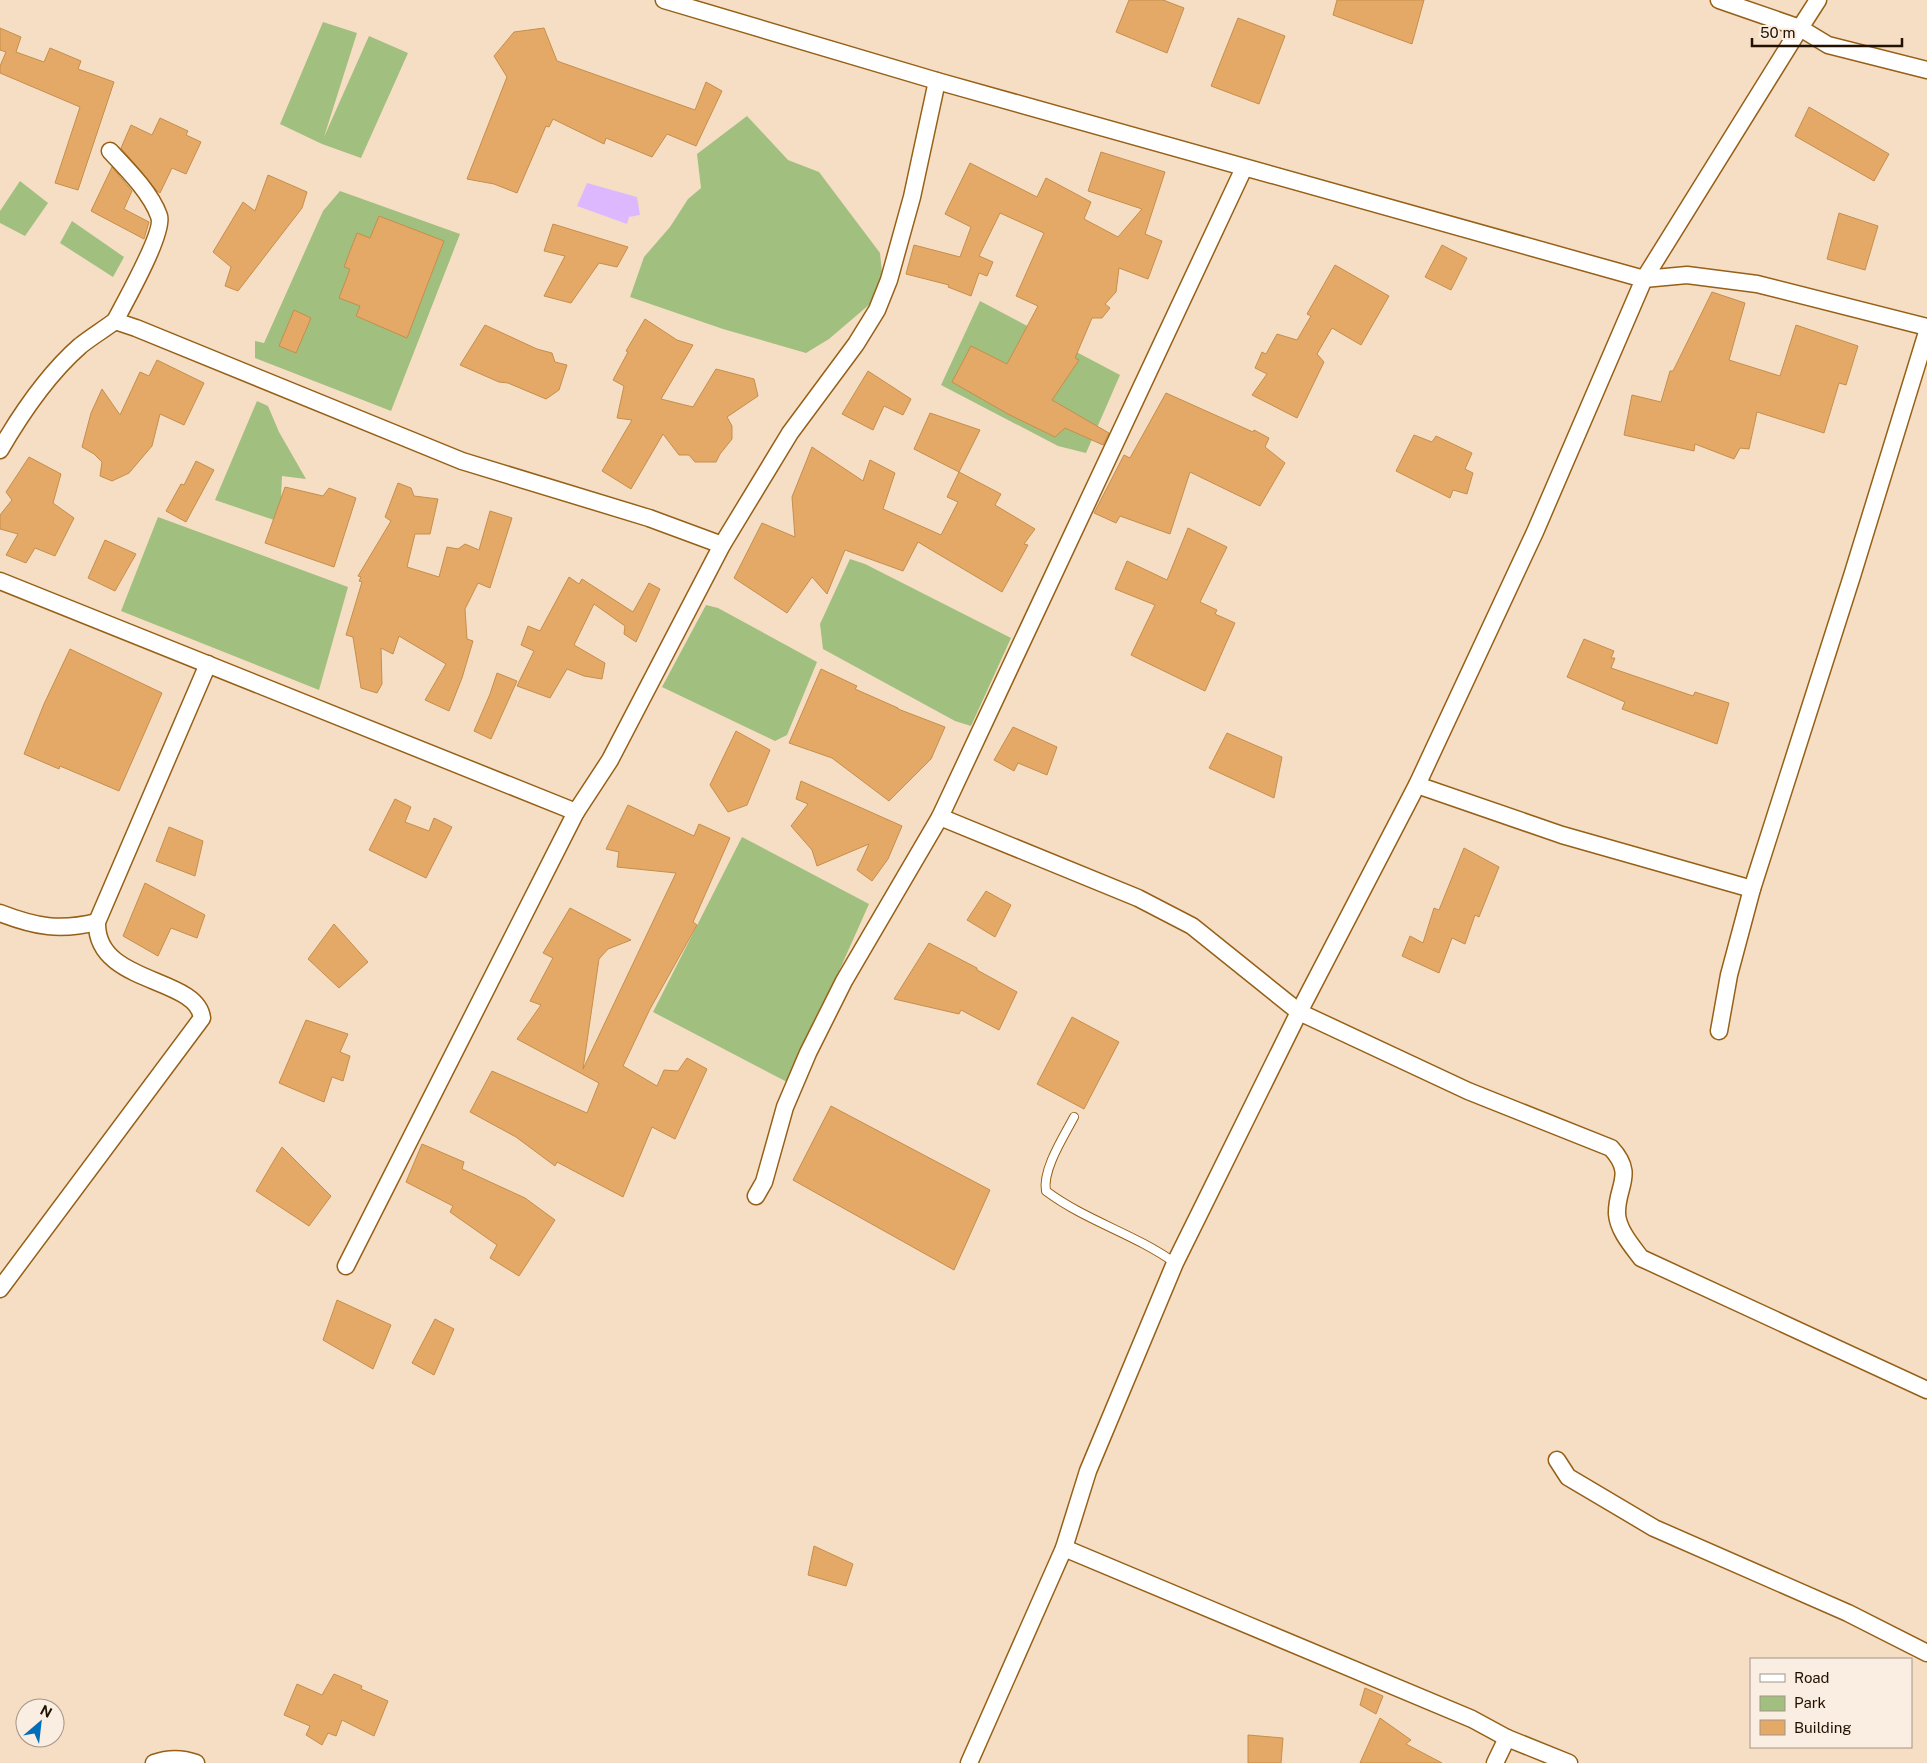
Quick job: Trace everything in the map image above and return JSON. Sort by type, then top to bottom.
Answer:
[{"type":"street","points":[[664,0],[937,81],[1644,279],[1687,275],[1757,284],[1927,327]]},
{"type":"street","points":[[1719,0],[1800,28],[1828,45],[1927,70]]},
{"type":"street","points":[[968,1763],[1064,1548],[1088,1471],[1174,1263],[1299,1012],[1417,785],[1536,532],[1644,279],[1818,0]]},
{"type":"street","points":[[346,1266],[576,812],[610,760],[722,546],[790,433],[856,344],[877,310],[889,280],[912,197],[937,81]]},
{"type":"street","points":[[0,450],[20,416],[48,379],[80,346],[115,321],[148,256],[161,224],[160,216],[139,182],[110,151]]},
{"type":"street","points":[[756,1196],[764,1182],[785,1107],[808,1053],[849,972],[940,817],[1244,168]]},
{"type":"street","points":[[115,321],[462,461],[649,518],[722,546]]},
{"type":"street","points":[[1719,1031],[1729,975],[1752,889],[1852,576],[1927,332]]},
{"type":"street","points":[[0,581],[576,812]]},
{"type":"street","points":[[0,1289],[202,1018],[201,1009],[192,999],[118,964],[103,946],[97,932],[97,922],[208,664]]},
{"type":"street","points":[[1417,785],[1562,835],[1752,889]]},
{"type":"street","points":[[940,817],[1138,898],[1192,926],[1299,1012],[1468,1091],[1612,1148],[1621,1158],[1624,1172],[1617,1214],[1624,1234],[1641,1258],[1927,1390]]},
{"type":"street","points":[[0,913],[27,923],[48,927],[77,927],[97,922]]},
{"type":"street","points":[[1557,1460],[1568,1477],[1654,1528],[1848,1613],[1927,1652]]},
{"type":"street","points":[[1064,1548],[1472,1719],[1507,1738],[1569,1763]]},
{"type":"street","points":[[1495,1763],[1507,1738]]},
{"type":"street","points":[[154,1763],[164,1759],[180,1759],[196,1763]]},
{"type":"lane","points":[[1074,1117],[1050,1166],[1045,1184],[1046,1191],[1091,1218],[1153,1248],[1174,1263]]},
{"type":"green space","points":[[323,22],[357,33],[324,137],[369,36],[408,53],[361,158],[322,144],[280,124]]},
{"type":"green space","points":[[747,116],[788,160],[819,172],[880,253],[884,292],[829,339],[806,353],[723,329],[630,297],[644,257],[670,227],[688,199],[701,188],[697,154]]},
{"type":"green space","points":[[20,181],[48,203],[25,236],[0,223],[0,211]]},
{"type":"green space","points":[[340,191],[460,234],[391,411],[255,358],[255,341],[264,343],[323,211]]},
{"type":"green space","points":[[72,221],[124,257],[113,277],[60,243]]},
{"type":"green space","points":[[980,301],[1120,375],[1086,453],[1058,446],[941,385]]},
{"type":"green space","points":[[257,401],[268,406],[279,432],[306,479],[282,476],[280,522],[215,500]]},
{"type":"green space","points":[[158,517],[348,587],[319,690],[121,611]]},
{"type":"green space","points":[[850,559],[865,564],[1011,638],[971,726],[955,721],[823,649],[820,624]]},
{"type":"green space","points":[[706,605],[718,608],[817,662],[787,735],[775,741],[662,687]]},
{"type":"green space","points":[[742,837],[869,904],[789,1083],[653,1012]]},
{"type":"shaded area","points":[[587,183],[637,197],[640,215],[629,217],[627,224],[577,206]]},
{"type":"building","points":[[1129,0],[1163,0],[1184,8],[1167,53],[1116,32]]},
{"type":"building","points":[[1337,0],[1424,0],[1412,44],[1333,15]]},
{"type":"building","points":[[1238,18],[1285,36],[1259,104],[1211,86]]},
{"type":"building","points":[[0,28],[21,37],[16,52],[44,62],[50,48],[81,61],[78,69],[114,82],[78,190],[55,183],[80,107],[0,73],[0,66],[6,52],[0,50]]},
{"type":"building","points":[[544,28],[557,61],[695,110],[706,82],[722,91],[696,146],[667,134],[652,157],[606,138],[604,144],[553,119],[549,127],[546,126],[517,193],[494,184],[467,179],[507,77],[494,56],[514,32]]},
{"type":"building","points":[[1809,107],[1889,154],[1874,181],[1795,136]]},
{"type":"building","points":[[160,118],[188,131],[186,135],[201,142],[186,174],[172,168],[160,193],[121,148],[131,125],[152,135]]},
{"type":"building","points":[[1101,152],[1165,172],[1145,234],[1162,241],[1148,279],[1119,268],[1116,292],[1105,304],[1110,308],[1102,318],[1092,318],[1075,358],[1079,360],[1052,400],[1109,433],[1103,445],[1065,428],[1055,437],[1008,414],[952,382],[971,346],[1007,364],[1038,306],[1016,296],[1044,233],[1000,213],[979,256],[993,262],[987,276],[979,273],[971,296],[948,287],[949,285],[906,274],[914,245],[960,257],[971,227],[945,214],[970,163],[1037,197],[1046,178],[1091,202],[1084,219],[1118,237],[1142,209],[1088,191]]},
{"type":"building","points":[[112,167],[132,191],[124,209],[149,222],[144,239],[91,211]]},
{"type":"building","points":[[268,175],[307,192],[302,208],[238,291],[225,286],[231,267],[213,252],[243,202],[255,211]]},
{"type":"building","points":[[1839,213],[1878,226],[1865,270],[1827,259]]},
{"type":"building","points":[[379,216],[444,241],[407,338],[356,316],[360,306],[339,298],[350,269],[344,267],[357,233],[370,238]]},
{"type":"building","points":[[553,224],[628,247],[617,267],[599,263],[571,303],[544,296],[565,256],[544,251]]},
{"type":"building","points":[[1442,245],[1467,258],[1451,290],[1425,277]]},
{"type":"building","points":[[1335,265],[1389,296],[1361,345],[1332,328],[1317,354],[1324,362],[1297,418],[1252,395],[1267,374],[1255,368],[1262,352],[1266,354],[1277,334],[1297,340],[1311,316],[1307,314]]},
{"type":"building","points":[[1712,292],[1745,303],[1729,360],[1780,376],[1796,325],[1858,346],[1846,385],[1839,383],[1824,433],[1757,412],[1749,449],[1740,448],[1734,459],[1695,444],[1694,451],[1624,435],[1632,395],[1661,402],[1670,371],[1673,371]]},
{"type":"building","points":[[294,310],[311,318],[296,353],[279,346]]},
{"type":"building","points":[[645,319],[677,340],[693,345],[661,399],[693,407],[716,369],[754,379],[758,396],[727,417],[732,426],[732,439],[716,462],[695,462],[689,455],[679,455],[663,434],[631,489],[602,471],[632,420],[617,418],[624,386],[613,380],[628,352],[626,351]]},
{"type":"building","points":[[485,325],[537,349],[552,353],[555,362],[567,365],[559,390],[546,399],[460,365]]},
{"type":"building","points":[[157,360],[204,383],[184,425],[160,414],[152,446],[129,473],[112,481],[100,476],[102,462],[94,454],[82,447],[91,413],[102,389],[120,415],[140,372],[149,376]]},
{"type":"building","points":[[868,371],[911,399],[903,415],[884,406],[873,430],[842,414]]},
{"type":"building","points":[[1166,393],[1269,438],[1265,447],[1285,463],[1260,506],[1190,472],[1170,534],[1120,516],[1116,523],[1094,513],[1124,455],[1130,458]]},
{"type":"building","points":[[930,413],[980,430],[959,472],[914,449]]},
{"type":"building","points":[[1414,435],[1432,442],[1436,436],[1472,453],[1465,469],[1473,473],[1467,494],[1453,490],[1450,498],[1396,471]]},
{"type":"building","points":[[812,447],[863,481],[870,460],[895,473],[883,509],[941,535],[958,502],[947,497],[959,472],[1001,494],[995,505],[1035,529],[1024,544],[1028,545],[1002,592],[918,542],[903,571],[845,550],[827,594],[812,577],[787,613],[734,578],[762,523],[795,537],[792,497]]},
{"type":"building","points":[[29,457],[61,474],[53,503],[74,518],[55,556],[35,548],[26,563],[6,555],[18,534],[0,529],[0,515],[12,500],[6,492]]},
{"type":"building","points":[[196,461],[214,470],[186,522],[166,511],[181,484],[184,485]]},
{"type":"building","points":[[398,483],[411,488],[414,496],[438,499],[430,534],[415,534],[407,567],[439,577],[447,547],[458,549],[465,544],[479,550],[490,511],[512,518],[490,588],[478,583],[465,609],[467,639],[473,641],[462,678],[449,711],[425,700],[446,664],[399,636],[393,654],[381,648],[382,684],[377,693],[361,688],[353,637],[346,635],[362,582],[359,581],[361,577],[358,576],[391,521],[385,517]]},
{"type":"building","points":[[285,487],[323,496],[329,488],[356,498],[334,567],[265,543]]},
{"type":"building","points":[[1188,528],[1227,547],[1200,602],[1217,610],[1215,614],[1235,623],[1205,691],[1131,655],[1155,605],[1115,589],[1127,561],[1167,580]]},
{"type":"building","points":[[105,540],[136,554],[115,591],[88,578]]},
{"type":"building","points":[[569,577],[579,584],[582,579],[633,612],[649,583],[660,589],[636,642],[624,634],[625,626],[594,604],[574,645],[605,663],[602,679],[584,676],[567,669],[550,698],[517,686],[534,651],[521,645],[528,626],[540,631]]},
{"type":"building","points":[[1584,639],[1614,651],[1611,658],[1615,658],[1611,668],[1693,696],[1695,692],[1729,703],[1717,744],[1622,709],[1625,702],[1567,677]]},
{"type":"building","points":[[70,649],[162,693],[119,791],[60,766],[59,769],[24,754],[44,704]]},
{"type":"building","points":[[821,669],[857,686],[855,689],[898,709],[945,727],[931,759],[889,801],[832,758],[789,743]]},
{"type":"building","points":[[497,673],[517,681],[491,739],[474,731]]},
{"type":"building","points":[[1013,727],[1057,747],[1047,775],[1018,763],[1014,771],[994,760]]},
{"type":"building","points":[[736,731],[770,750],[747,805],[728,812],[710,785]]},
{"type":"building","points":[[1227,733],[1282,757],[1274,798],[1209,768]]},
{"type":"building","points":[[801,781],[902,826],[888,859],[872,881],[857,870],[869,844],[817,866],[812,850],[791,826],[808,804],[796,799]]},
{"type":"building","points":[[395,799],[411,807],[405,822],[429,831],[434,818],[452,827],[426,878],[369,850]]},
{"type":"building","points":[[628,805],[694,836],[699,824],[730,838],[693,922],[697,925],[650,1009],[623,1066],[657,1086],[664,1070],[678,1071],[687,1058],[707,1069],[675,1139],[652,1127],[623,1197],[557,1162],[555,1166],[516,1137],[470,1112],[492,1071],[587,1113],[599,1083],[517,1039],[541,1005],[530,1001],[553,958],[543,953],[570,908],[631,940],[608,949],[599,959],[583,1069],[676,873],[617,867],[619,852],[606,849]]},
{"type":"building","points":[[169,827],[203,841],[195,876],[156,861]]},
{"type":"building","points":[[1464,848],[1499,867],[1479,917],[1475,915],[1465,944],[1452,938],[1439,973],[1402,956],[1410,936],[1423,943],[1434,908],[1439,910]]},
{"type":"building","points":[[145,883],[205,915],[197,938],[171,928],[158,956],[123,936]]},
{"type":"building","points":[[986,891],[1011,905],[995,937],[967,920]]},
{"type":"building","points":[[334,924],[368,962],[339,988],[308,959]]},
{"type":"building","points":[[929,943],[977,968],[977,970],[1017,992],[999,1030],[961,1010],[959,1014],[894,999]]},
{"type":"building","points":[[1072,1017],[1119,1042],[1084,1109],[1037,1084]]},
{"type":"building","points":[[306,1020],[348,1034],[340,1052],[350,1056],[343,1081],[332,1077],[324,1102],[279,1083]]},
{"type":"building","points":[[831,1106],[990,1190],[954,1270],[793,1180]]},
{"type":"building","points":[[422,1144],[464,1162],[462,1169],[525,1198],[555,1220],[519,1276],[490,1258],[497,1245],[450,1212],[453,1206],[406,1182]]},
{"type":"building","points":[[282,1147],[331,1196],[309,1226],[256,1191]]},
{"type":"building","points":[[337,1300],[391,1325],[373,1369],[323,1340]]},
{"type":"building","points":[[435,1319],[454,1329],[434,1375],[412,1363]]},
{"type":"building","points":[[814,1546],[853,1564],[846,1586],[808,1575]]},
{"type":"building","points":[[334,1674],[362,1686],[361,1689],[388,1701],[374,1736],[342,1720],[336,1736],[328,1733],[322,1745],[306,1735],[310,1726],[284,1715],[297,1684],[322,1695]]},
{"type":"building","points":[[1365,1688],[1383,1696],[1376,1714],[1360,1705]]},
{"type":"building","points":[[1380,1718],[1411,1740],[1406,1744],[1442,1763],[1360,1763]]},
{"type":"building","points":[[1248,1735],[1283,1738],[1281,1763],[1248,1763]]}]
